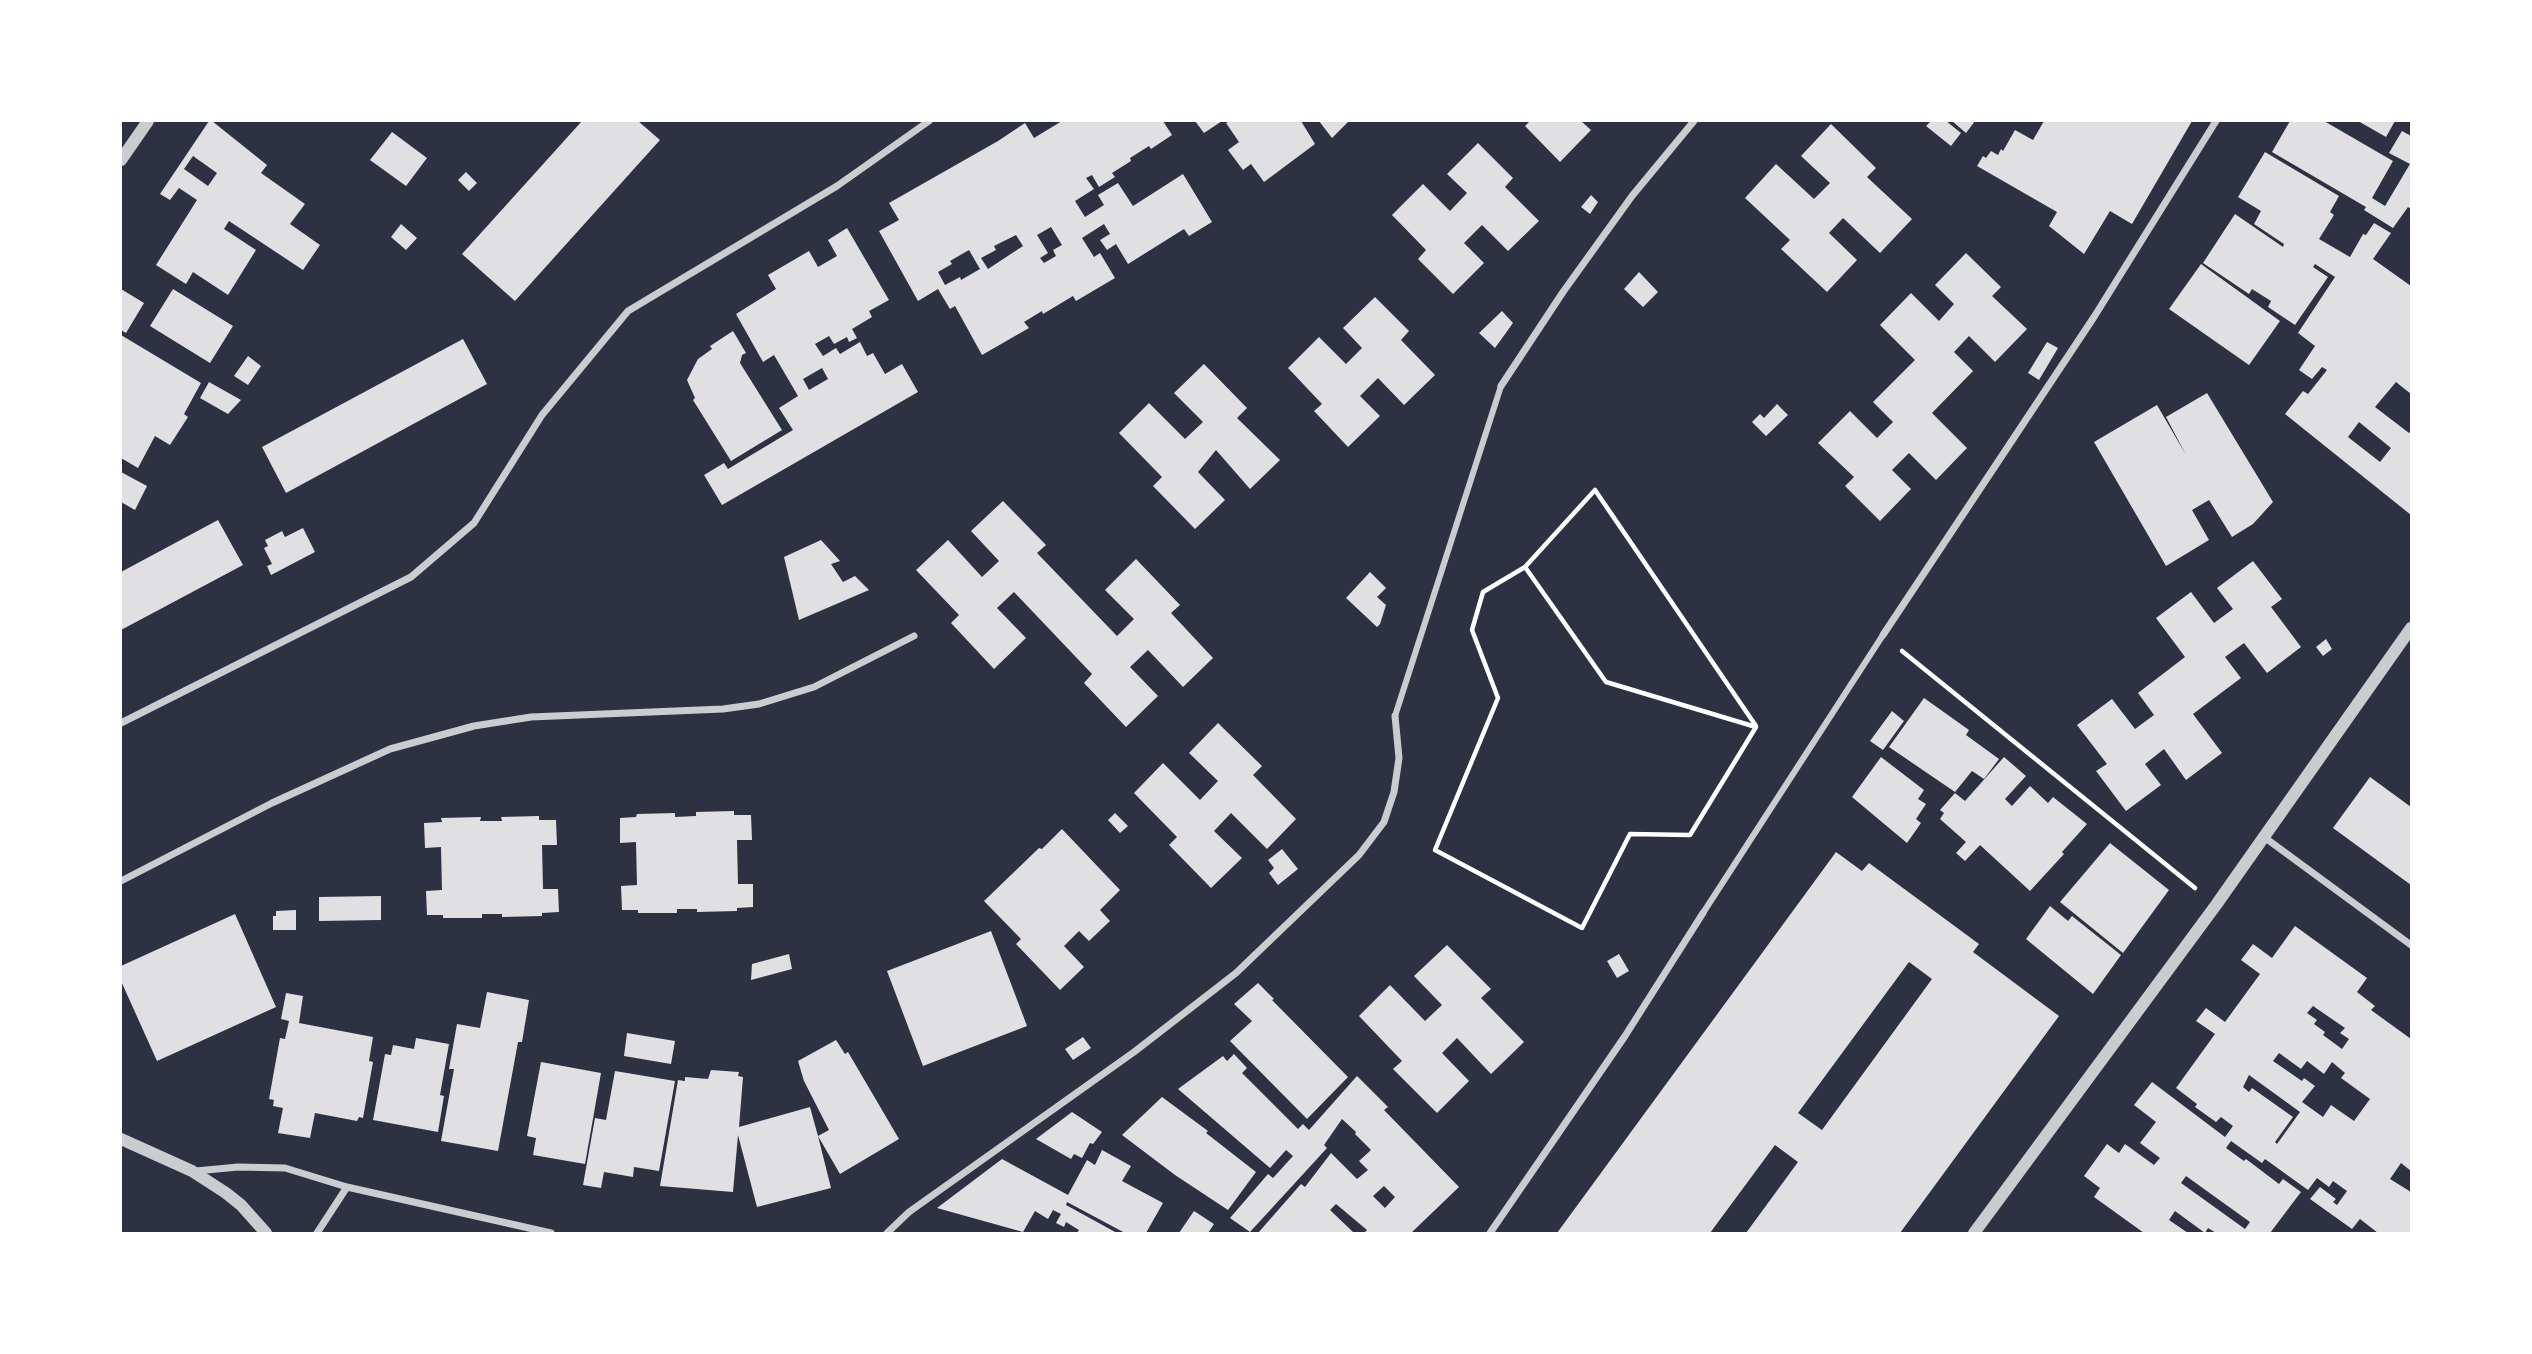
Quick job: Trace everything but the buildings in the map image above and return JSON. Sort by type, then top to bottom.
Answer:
[{"type":"street","points":[[121,160],[148,121]]},
{"type":"street","points":[[121,723],[411,577],[474,523],[542,415],[628,311],[837,187],[929,121]]},
{"type":"street","points":[[887,1233],[909,1212],[1134,1052],[1236,972],[1359,855],[1384,822],[1394,792],[1399,758],[1395,716],[1501,386],[1632,195],[1694,121]]},
{"type":"street","points":[[1490,1233],[1632,1026],[1883,635],[2094,317],[2216,121]]},
{"type":"street","points":[[1975,1233],[2216,905],[2411,628]]},
{"type":"street","points":[[121,881],[272,803],[401,746],[474,726],[531,717],[723,709],[759,704],[814,687],[914,636]]},
{"type":"street","points":[[2264,837],[2411,945]]},
{"type":"street","points":[[121,1139],[192,1171],[241,1205],[266,1233]]},
{"type":"street","points":[[192,1171],[238,1167],[285,1168],[347,1187],[551,1233]]},
{"type":"street","points":[[317,1233],[347,1187]]},
{"type":"path","points":[[1595,490],[1756,727],[1690,835],[1630,834],[1582,928],[1434,850],[1498,698],[1472,630],[1483,592],[1525,567],[1595,490]]},
{"type":"path","points":[[1525,567],[1606,682],[1756,727]]},
{"type":"path","points":[[1883,635],[2216,905]]}]
